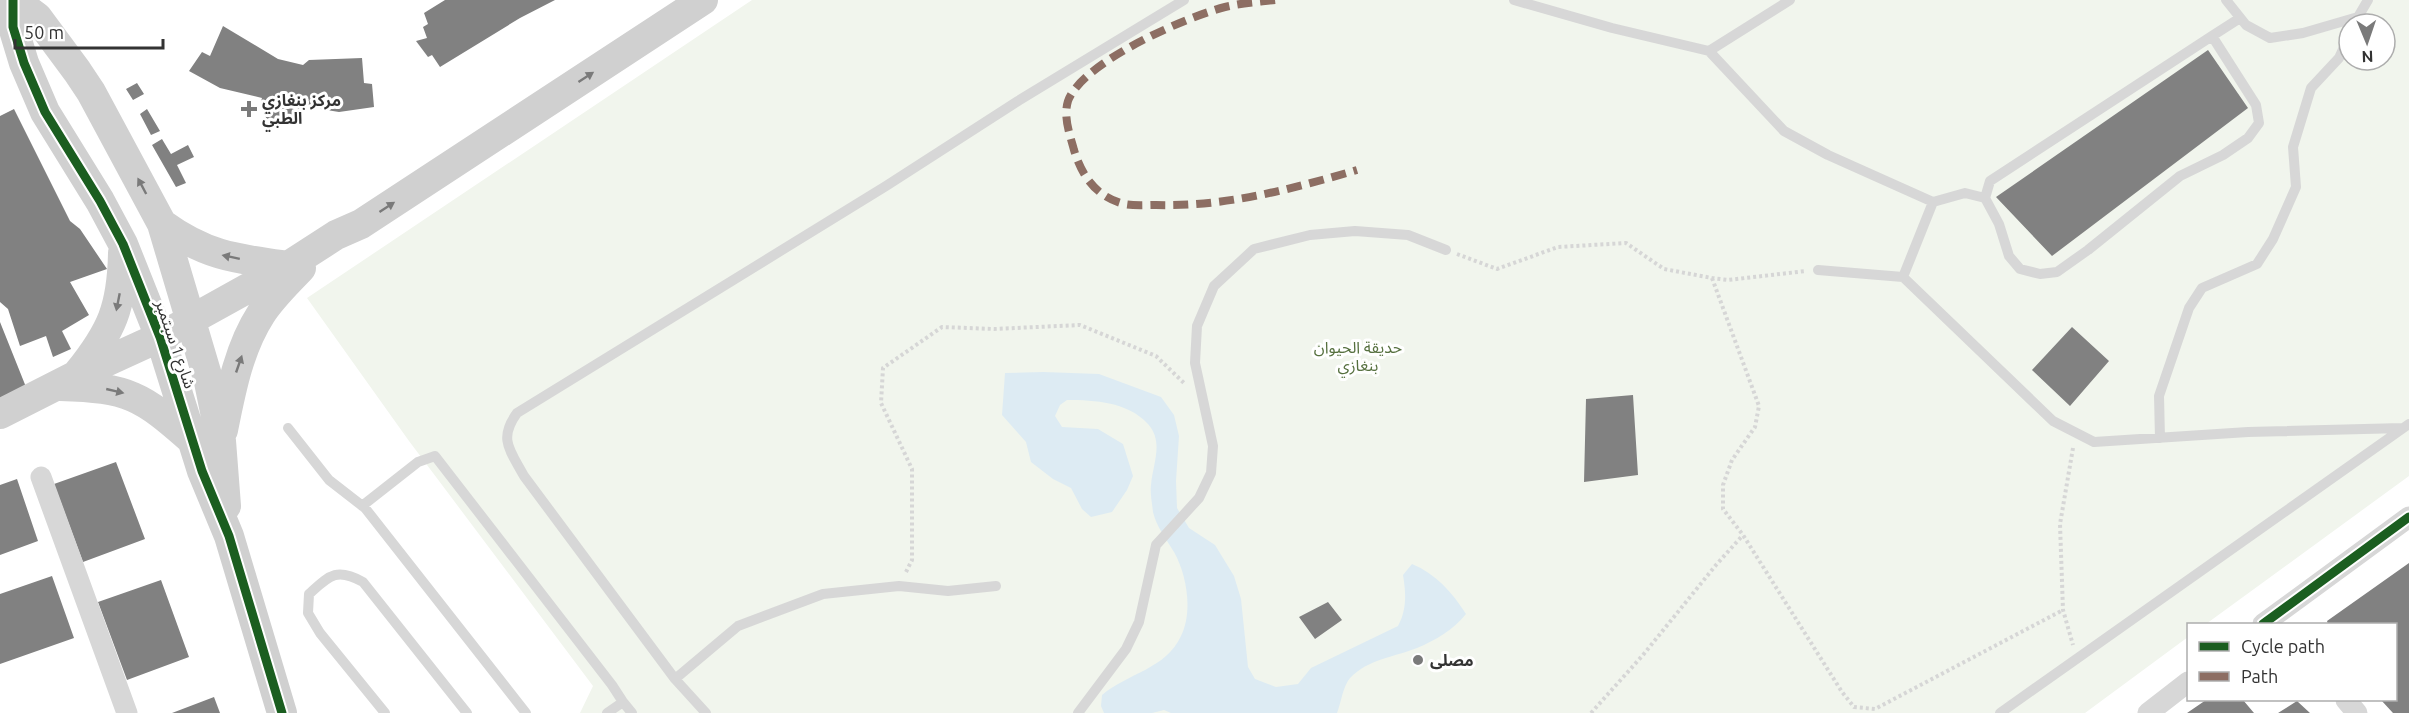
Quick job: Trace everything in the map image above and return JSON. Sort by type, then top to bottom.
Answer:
[{"type":"main road","name":"شارع 1 سبتمبر","points":[[14,0],[37,17],[77,71],[162,224],[209,382],[207,441]]},
{"type":"main road","name":"شارع 1 سبتمبر","points":[[14,0],[13,27],[24,63],[45,111],[100,201],[123,244],[160,336],[207,441],[228,536],[282,713]]},
{"type":"main road","points":[[0,414],[160,336],[361,224],[668,0]]},
{"type":"main road","points":[[538,97],[703,0]]},
{"type":"main road","points":[[162,224],[184,240],[217,255],[288,266]]},
{"type":"main road","points":[[67,380],[129,394],[151,405],[207,441],[251,333],[273,299],[328,241]]},
{"type":"main road","points":[[67,380],[108,332],[117,309],[122,278],[123,244]]},
{"type":"street","points":[[41,477],[127,713]]},
{"type":"street","points":[[2273,622],[2409,517]]},
{"type":"street","points":[[2148,713],[2187,683]]},
{"type":"street","points":[[2348,701],[2358,713]]},
{"type":"lane","points":[[706,713],[675,679],[524,476],[507,444],[507,427],[517,413],[1184,0]]},
{"type":"lane","points":[[1514,0],[1612,28],[1709,51],[1784,131],[1828,156],[1933,202],[1965,193],[1985,198]]},
{"type":"lane","points":[[1709,51],[1790,0]]},
{"type":"lane","points":[[2226,0],[2246,25],[2270,38],[2337,25]]},
{"type":"lane","points":[[2212,36],[2256,105],[2259,123],[2248,138],[2223,155],[2180,176],[2057,272],[2040,274],[2020,269],[2009,256],[1999,224],[1985,198],[1990,180],[2212,36],[2240,18]]},
{"type":"lane","points":[[2160,438],[2159,396],[2189,308],[2202,288],[2257,264],[2273,239],[2296,187],[2293,147],[2311,88],[2337,59]]},
{"type":"lane","points":[[1903,277],[1933,202]]},
{"type":"lane","points":[[1078,713],[1126,649],[1139,622],[1152,557],[1160,539],[1199,498],[1211,473],[1214,446],[1195,363],[1197,326],[1214,286],[1254,249],[1310,235],[1355,231],[1408,235],[1446,250]]},
{"type":"lane","points":[[1818,270],[1903,277],[2053,421],[2094,442],[2248,432],[2406,426]]},
{"type":"lane","points":[[2000,713],[2406,426]]},
{"type":"lane","points":[[288,428],[329,480],[362,506],[526,713]]},
{"type":"lane","points":[[362,506],[418,462],[435,456],[632,713]]},
{"type":"lane","points":[[385,713],[320,633],[308,613],[309,594],[330,575],[348,573],[363,582],[467,713]]},
{"type":"lane","points":[[675,679],[738,626],[823,594],[899,586],[948,591],[996,586]]},
{"type":"lane","points":[[608,713],[622,702]]},
{"type":"path","points":[[1446,250],[1497,269],[1558,247],[1626,243],[1664,269],[1712,278],[1728,280],[1818,270]]},
{"type":"path","points":[[1712,278],[1759,406],[1755,427],[1732,460],[1723,485],[1723,509],[1743,535],[1842,692],[1854,707],[1875,709],[2063,610]]},
{"type":"path","points":[[899,586],[912,560],[912,469],[881,403],[883,368],[942,327],[994,330],[1080,325],[1155,356],[1205,403]]},
{"type":"path","points":[[2076,432],[2060,524],[2063,610],[2077,657]]},
{"type":"path","points":[[1590,713],[1643,655],[1743,535]]},
{"type":"green space","name":"حديقة الحيوان بنغازي","points":[[752,0],[2409,0],[2409,476],[2207,623],[2187,623],[2187,638],[2085,713],[580,713],[593,686],[409,441],[307,298]]},
{"type":"shaded area","points":[[1005,373],[1099,374],[1161,397],[1174,415],[1179,436],[1177,508],[1189,528],[1215,545],[1234,576],[1241,599],[1248,667],[1255,679],[1276,687],[1298,684],[1311,668],[1398,626],[1405,601],[1403,575],[1412,564],[1443,584],[1466,614],[1450,630],[1431,642],[1373,663],[1357,672],[1346,685],[1337,713],[1171,713],[1164,710],[1152,713],[1104,713],[1101,706],[1102,695],[1166,656],[1181,636],[1187,616],[1185,582],[1179,561],[1154,517],[1151,488],[1157,445],[1153,431],[1140,417],[1131,411],[1110,404],[1067,400],[1060,405],[1055,416],[1062,427],[1098,429],[1123,444],[1133,476],[1127,490],[1112,512],[1091,517],[1082,509],[1071,488],[1053,479],[1031,462],[1026,442],[1002,415]]},
{"type":"building","points":[[445,0],[555,0],[520,18],[440,67],[432,55],[428,57],[416,41],[427,38],[423,27],[428,24],[424,13]]},
{"type":"building","points":[[223,26],[278,59],[303,65],[309,60],[362,58],[364,83],[372,84],[374,107],[339,112],[302,106],[303,114],[291,126],[268,122],[260,105],[262,98],[220,88],[189,71],[202,52],[210,56]]},
{"type":"building","points":[[2208,50],[2248,108],[2052,256],[1996,197]]},
{"type":"building","points":[[137,83],[144,94],[133,100],[126,89]]},
{"type":"building","points":[[14,109],[70,221],[80,229],[107,269],[70,282],[89,315],[62,331],[71,349],[53,357],[46,336],[20,346],[8,309],[0,302],[0,116]]},
{"type":"building","points":[[147,109],[160,131],[151,135],[140,114]]},
{"type":"building","points":[[162,139],[171,154],[188,145],[194,157],[177,165],[186,183],[176,187],[152,145]]},
{"type":"building","points":[[0,322],[30,397],[0,409]]},
{"type":"building","points":[[2072,327],[2109,361],[2070,406],[2032,370]]},
{"type":"building","points":[[1633,395],[1638,475],[1584,482],[1586,399]]},
{"type":"building","points":[[116,462],[145,539],[83,562],[54,484]]},
{"type":"building","points":[[17,479],[38,541],[0,555],[0,485]]},
{"type":"building","points":[[2409,563],[2409,713],[2393,713],[2382,701],[2397,701],[2397,623],[2328,623],[2327,621]]},
{"type":"building","points":[[52,576],[74,638],[0,664],[0,594]]},
{"type":"building","points":[[161,580],[189,657],[127,680],[98,602]]},
{"type":"building","points":[[1328,602],[1342,620],[1315,639],[1299,617]]},
{"type":"building","points":[[214,697],[220,713],[172,713]]},
{"type":"building","points":[[2205,701],[2244,701],[2254,713],[2187,713]]},
{"type":"building","points":[[2297,701],[2310,713],[2278,713]]},
{"type":"marked path","points":[[1275,0],[1225,7],[1186,20],[1137,43],[1093,71],[1077,86],[1067,107],[1069,132],[1081,169],[1098,191],[1114,201],[1140,205],[1182,205],[1233,200],[1308,184],[1357,170]]},
{"type":"cycle path","points":[[13,0],[13,27],[24,63],[45,112],[100,201],[123,244],[160,337],[202,471],[229,536],[282,713]]},
{"type":"cycle path","points":[[2264,623],[2409,517]]},
{"type":"place","name":"مركز بنغازي الطبي","points":[[249,109]]},
{"type":"place","name":"مصلى","points":[[1418,660]]}]
